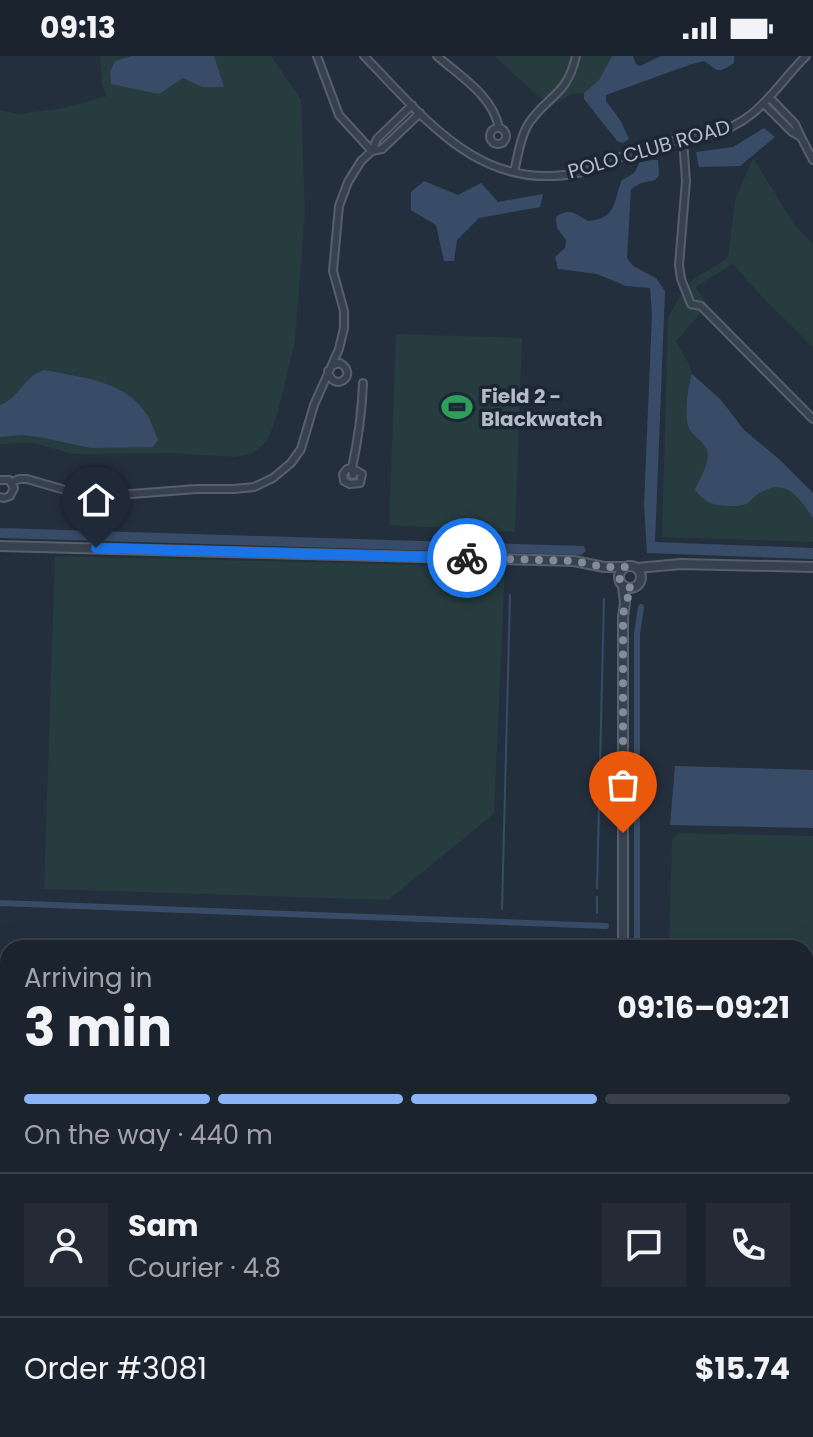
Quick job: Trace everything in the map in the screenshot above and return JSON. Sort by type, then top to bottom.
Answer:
[{"type":"street","points":[[317,56],[339,115],[372,151]]},
{"type":"street","name":"POLO CLUB ROAD","points":[[364,56],[461,150],[490,165],[547,176],[574,174],[610,163],[644,147],[725,130],[764,104],[805,56]]},
{"type":"street","points":[[437,56],[490,105],[499,128]]},
{"type":"street","points":[[514,172],[525,129],[564,87],[576,56]]},
{"type":"street","points":[[770,98],[795,124],[813,160]]},
{"type":"street","points":[[764,104],[801,137]]},
{"type":"street","points":[[12,482],[27,479],[65,490],[118,495],[254,487],[273,478],[291,463],[301,449],[314,405],[339,349],[344,328],[344,311],[333,271],[339,206],[348,182],[361,161],[372,151],[377,139],[412,105]]},
{"type":"street","points":[[372,151],[382,149],[420,113]]},
{"type":"street","points":[[683,140],[686,181],[679,265],[691,304],[701,306],[813,419]]},
{"type":"street","points":[[353,472],[363,383]]},
{"type":"street","points":[[0,480],[7,479],[14,488],[7,498],[0,497]]},
{"type":"street","points":[[0,546],[574,561],[604,567],[632,565],[642,577]]},
{"type":"street","points":[[604,567],[625,584],[640,583],[642,577],[670,564],[813,567]]},
{"type":"street","points":[[623,940],[625,584],[619,574],[625,567]]},
{"type":"street","points":[[637,568],[661,567]]},
{"type":"green space","points":[[100,56],[271,56],[301,100],[305,212],[295,340],[271,432],[264,444],[251,454],[234,457],[171,453],[73,454],[34,443],[0,444],[0,110],[19,114],[64,108],[107,96],[102,86]]},
{"type":"green space","points":[[495,56],[612,56],[599,80],[584,93],[572,94],[558,102],[540,98]]},
{"type":"green space","points":[[753,158],[795,226],[813,244],[813,347],[733,264],[695,287],[708,305],[676,341],[692,374],[721,400],[744,430],[813,493],[813,542],[662,537],[668,318],[692,280],[728,258],[735,200]]},
{"type":"green space","name":"Field 2 - Blackwatch","points":[[396,334],[522,338],[515,532],[389,525]]},
{"type":"green space","points":[[55,556],[505,567],[494,814],[388,900],[44,889]]},
{"type":"green space","points":[[679,833],[813,836],[813,940],[669,940],[672,840]]},
{"type":"green space","points":[[110,938],[160,940],[110,940]]},
{"type":"water","points":[[132,56],[214,56],[224,87],[202,87],[183,78],[159,94],[111,84],[110,72],[115,61]]},
{"type":"water","points":[[612,56],[633,56],[640,66],[661,56],[734,56],[734,63],[720,70],[704,61],[692,64],[606,95],[606,101],[629,139],[623,143],[617,141],[584,99],[584,93],[599,80]]},
{"type":"water","points":[[764,128],[775,137],[740,166],[699,167],[696,152],[733,147]]},
{"type":"water","points":[[658,160],[659,175],[655,180],[631,189],[627,258],[633,266],[656,278],[665,291],[655,542],[813,548],[813,559],[647,553],[644,505],[652,314],[650,288],[626,286],[597,274],[558,269],[555,257],[565,248],[566,240],[557,228],[556,217],[569,212],[588,221],[605,217],[613,207],[622,180],[634,173],[640,162]]},
{"type":"water","points":[[424,181],[458,195],[481,183],[498,202],[543,194],[540,207],[479,218],[457,240],[454,261],[444,261],[436,225],[411,210],[411,192]]},
{"type":"water","points":[[45,370],[102,382],[128,395],[148,416],[158,440],[153,447],[91,448],[39,437],[0,437],[0,405],[13,397],[32,377]]},
{"type":"water","points":[[692,374],[721,400],[744,430],[813,493],[813,518],[797,496],[784,488],[768,489],[748,503],[735,506],[710,503],[695,490],[708,455],[688,425],[687,402]]},
{"type":"water","points":[[0,528],[584,546],[586,551],[581,555],[0,538]]},
{"type":"water","points":[[675,766],[813,770],[813,828],[670,825]]},
{"type":"waterway","points":[[502,909],[510,595]]},
{"type":"waterway","points":[[597,888],[604,599]]},
{"type":"waterway","points":[[637,940],[637,634],[641,607]]},
{"type":"waterway","points":[[597,897],[597,913]]},
{"type":"waterway","points":[[0,903],[606,926]]},
{"type":"way so far","points":[[467,558],[574,561],[604,567],[625,567],[619,574],[621,584],[633,588],[625,603],[623,617],[623,833]]},
{"type":"place","name":"Field 2 - Blackwatch","points":[[457,407]]},
{"type":"route","points":[[96,548],[467,558]]}]
